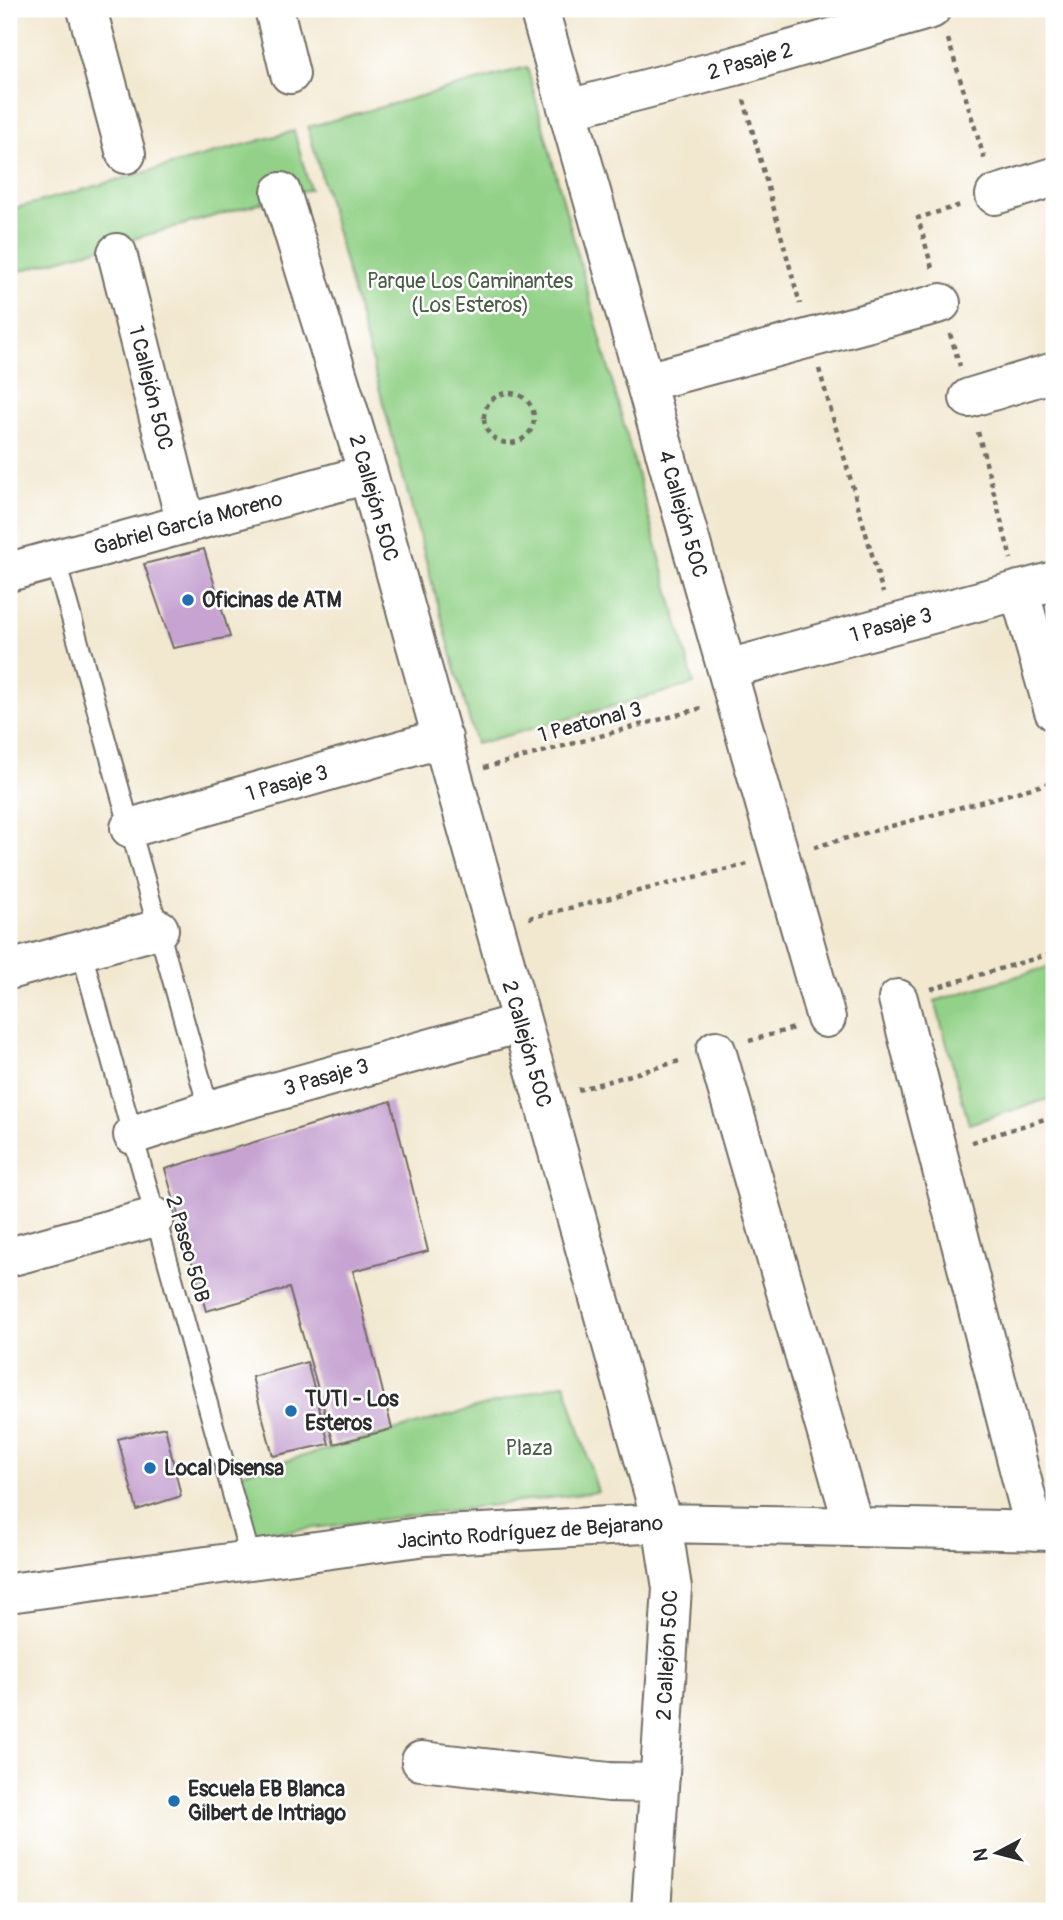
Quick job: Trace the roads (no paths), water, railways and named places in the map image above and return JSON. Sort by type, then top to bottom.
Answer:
[{"type":"street","points":[[87,9],[126,154]]},
{"type":"street","points":[[274,9],[290,74]]},
{"type":"street","name":"4 Callejón 50C","points":[[539,9],[827,1018]]},
{"type":"street","name":"2 Pasaje 2","points":[[568,109],[735,66],[939,22]]},
{"type":"street","points":[[995,195],[1054,177]]},
{"type":"street","name":"2 Callejón 50C","points":[[281,192],[368,474],[662,1523],[672,1588],[651,1911]]},
{"type":"street","name":"1 Callejón 50C","points":[[117,253],[186,524]]},
{"type":"street","points":[[646,382],[941,303]]},
{"type":"street","points":[[969,398],[1054,373]]},
{"type":"street","name":"Gabriel García Moreno","points":[[9,572],[368,474]]},
{"type":"street","points":[[1037,585],[1054,712]]},
{"type":"street","name":"1 Pasaje 3","points":[[731,684],[1037,585]]},
{"type":"street","name":"1 Pasaje 3","points":[[130,828],[443,738]]},
{"type":"street","points":[[9,971],[159,929]]},
{"type":"street","points":[[898,999],[938,1153],[1045,1531]]},
{"type":"street","name":"3 Pasaje 3","points":[[132,1135],[209,1110],[521,1023]]},
{"type":"street","points":[[716,1050],[854,1527]]},
{"type":"street","points":[[9,1257],[155,1217]]},
{"type":"street","name":"Jacinto Rodríguez de Bejarano","points":[[9,1593],[426,1536],[662,1523],[1045,1531]]},
{"type":"street","points":[[421,1761],[609,1782],[659,1783]]},
{"type":"lane","points":[[55,559],[209,1110]]},
{"type":"lane","name":"2 Paseo 50B","points":[[81,950],[251,1560]]},
{"type":"place","name":"Oficinas de ATM","points":[[188,600]]},
{"type":"place","name":"TUTI - Los Esteros","points":[[291,1411]]},
{"type":"place","name":"Local Disensa","points":[[150,1468]]},
{"type":"place","name":"Escuela EB Blanca Gilbert de Intriago","points":[[174,1801]]},
{"type":"park label","name":"Parque Los Caminantes (Los Esteros)","points":[[470,293]]},
{"type":"park label","name":"Plaza","points":[[529,1448]]}]
